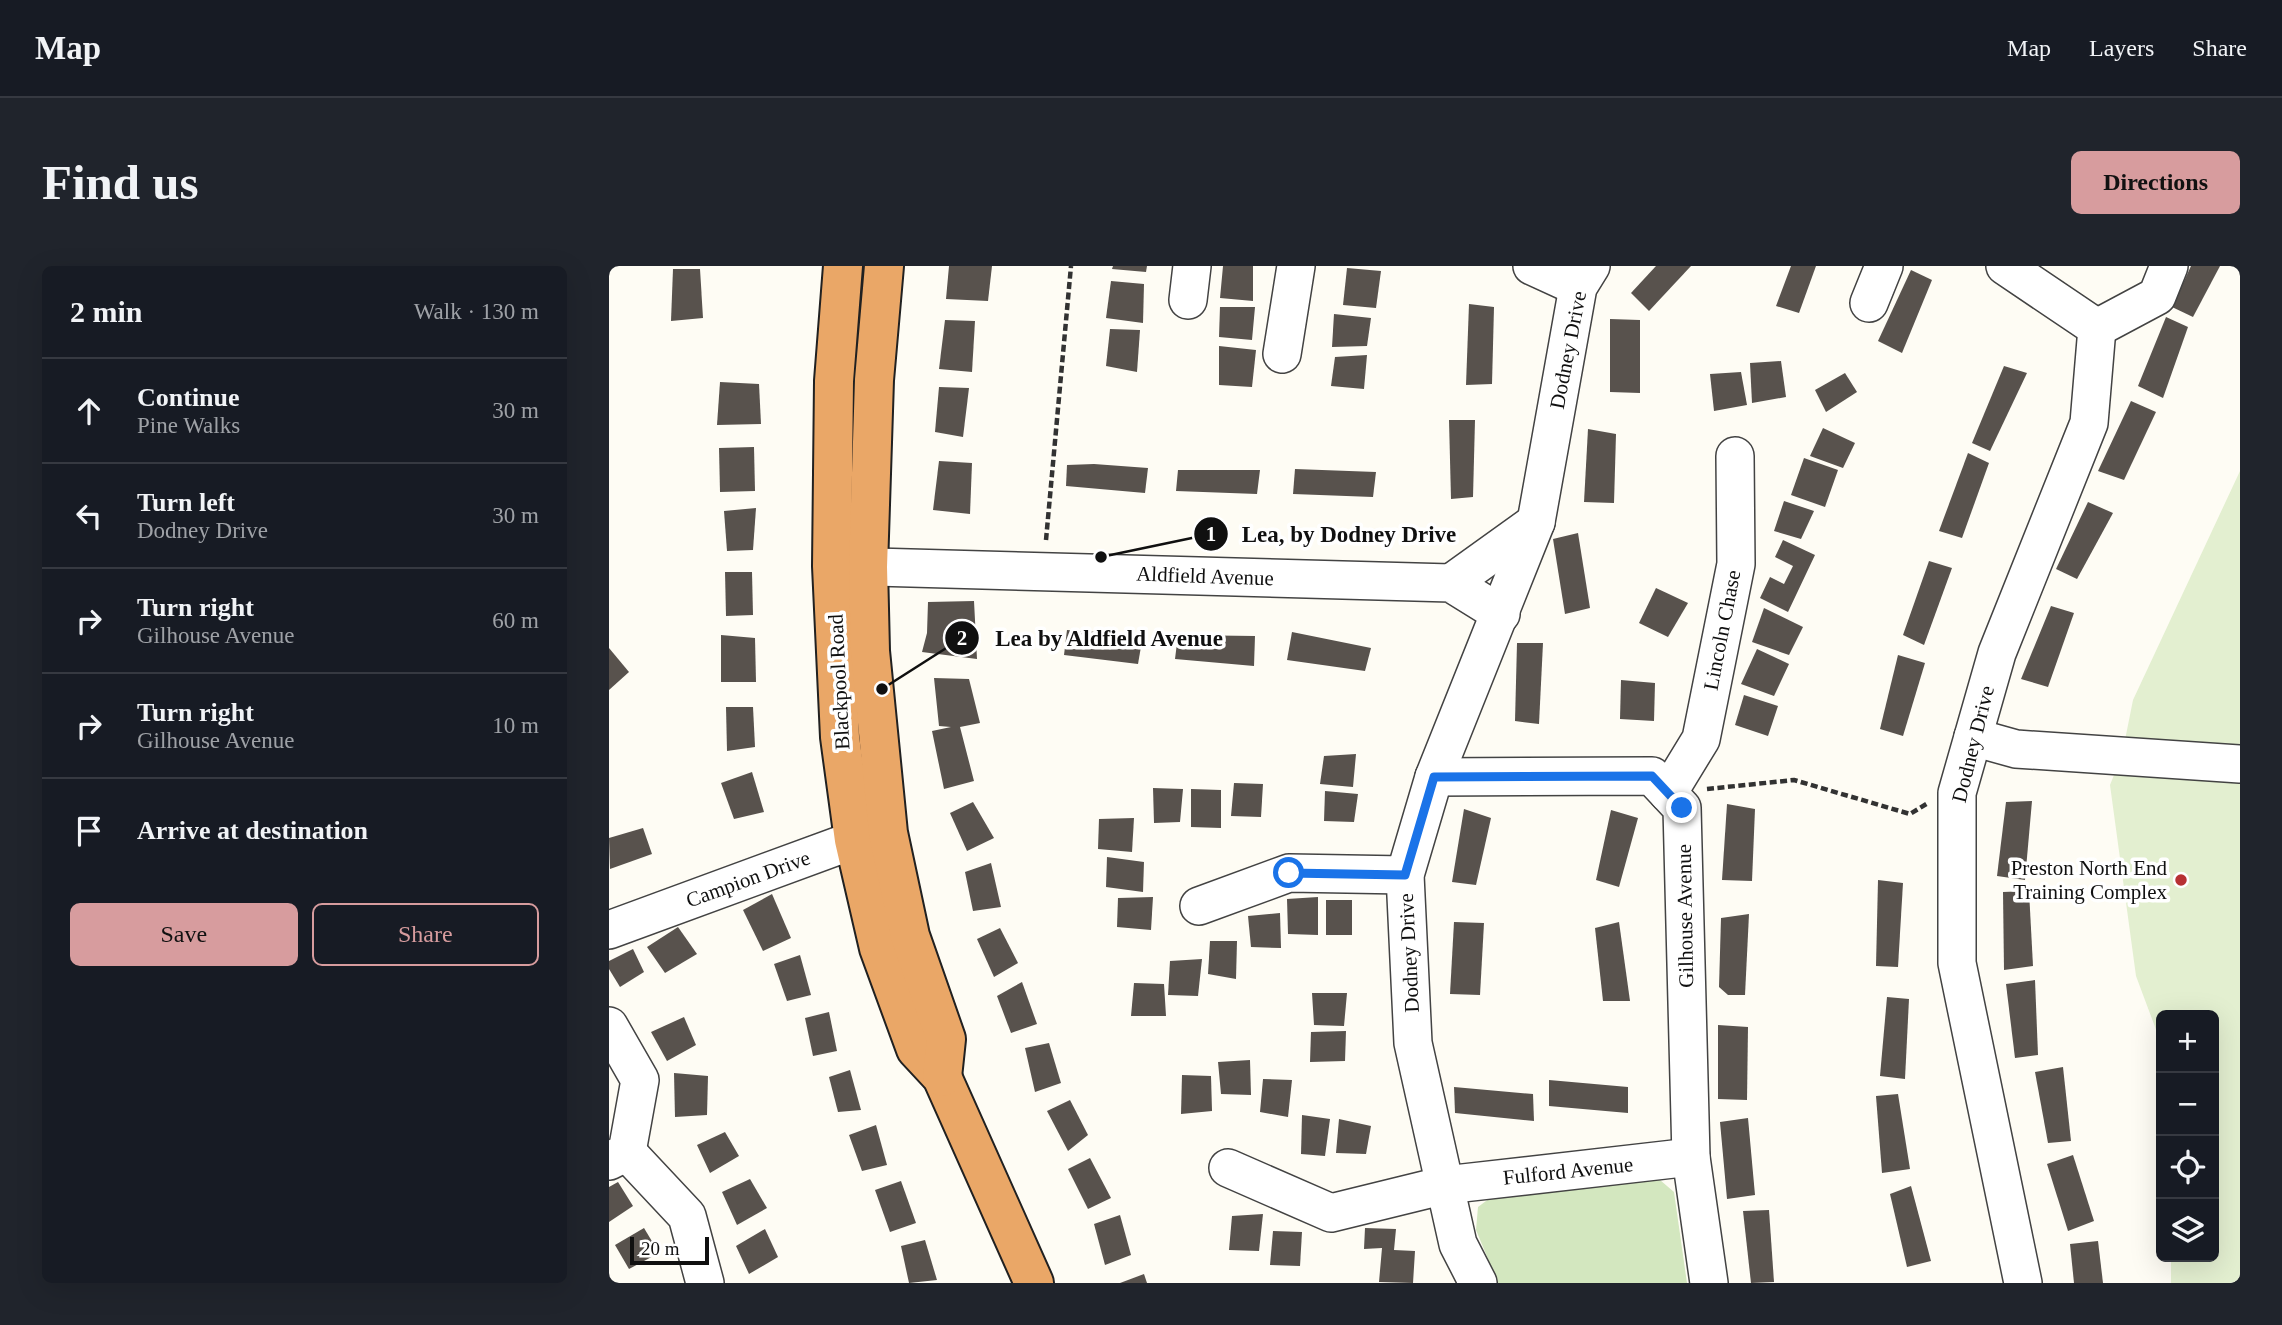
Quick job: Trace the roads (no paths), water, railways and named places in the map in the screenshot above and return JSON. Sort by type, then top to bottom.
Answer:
[{"type":"highway","name":"Blackpool Road","points":[[843,266],[834,381],[850,567]]},
{"type":"highway","name":"Blackpool Road","points":[[884,266],[874,380],[850,567],[840,737],[871,836],[946,1039],[942,1077],[1034,1283]]},
{"type":"street","points":[[1282,354],[1292,305],[1296,266]]},
{"type":"street","points":[[1532,266],[1585,276]]},
{"type":"street","points":[[1869,303],[1884,266]]},
{"type":"street","points":[[2005,266],[2097,328],[2157,296],[2169,266]]},
{"type":"street","name":"Dodney Drive","points":[[1478,1283],[1458,1244],[1413,1043],[1405,875],[1434,777],[1536,522],[1585,276]]},
{"type":"street","name":"Dodney Drive","points":[[2022,1283],[1957,963],[1957,793],[1997,653],[2089,423],[2097,328]]},
{"type":"street","name":"Lincoln Chase","points":[[1668,793],[1701,739],[1736,564],[1735,456]]},
{"type":"street","points":[[1501,614],[1451,583],[1536,522]]},
{"type":"street","name":"Aldfield Avenue","points":[[850,567],[1451,583]]},
{"type":"street","points":[[1973,737],[2016,749],[2240,764]]},
{"type":"street","points":[[1434,777],[1652,776],[1668,793]]},
{"type":"street","name":"Gilhouse Avenue","points":[[1668,793],[1682,808],[1691,1157],[1709,1283]]},
{"type":"street","name":"Campion Drive","points":[[609,930],[871,836]]},
{"type":"street","points":[[1199,906],[1289,873],[1405,875]]},
{"type":"street","points":[[609,1026],[640,1080],[618,1156],[687,1216],[705,1283]]},
{"type":"street","name":"Fulford Avenue","points":[[1228,1168],[1331,1213],[1445,1185],[1691,1157]]},
{"type":"place","name":"Lea, by Dodney Drive","points":[[1101,557]]},
{"type":"place","name":"Lea by Aldfield Avenue","points":[[882,689]]},
{"type":"place","name":"Preston North End Training Complex","points":[[2181,880]]}]
